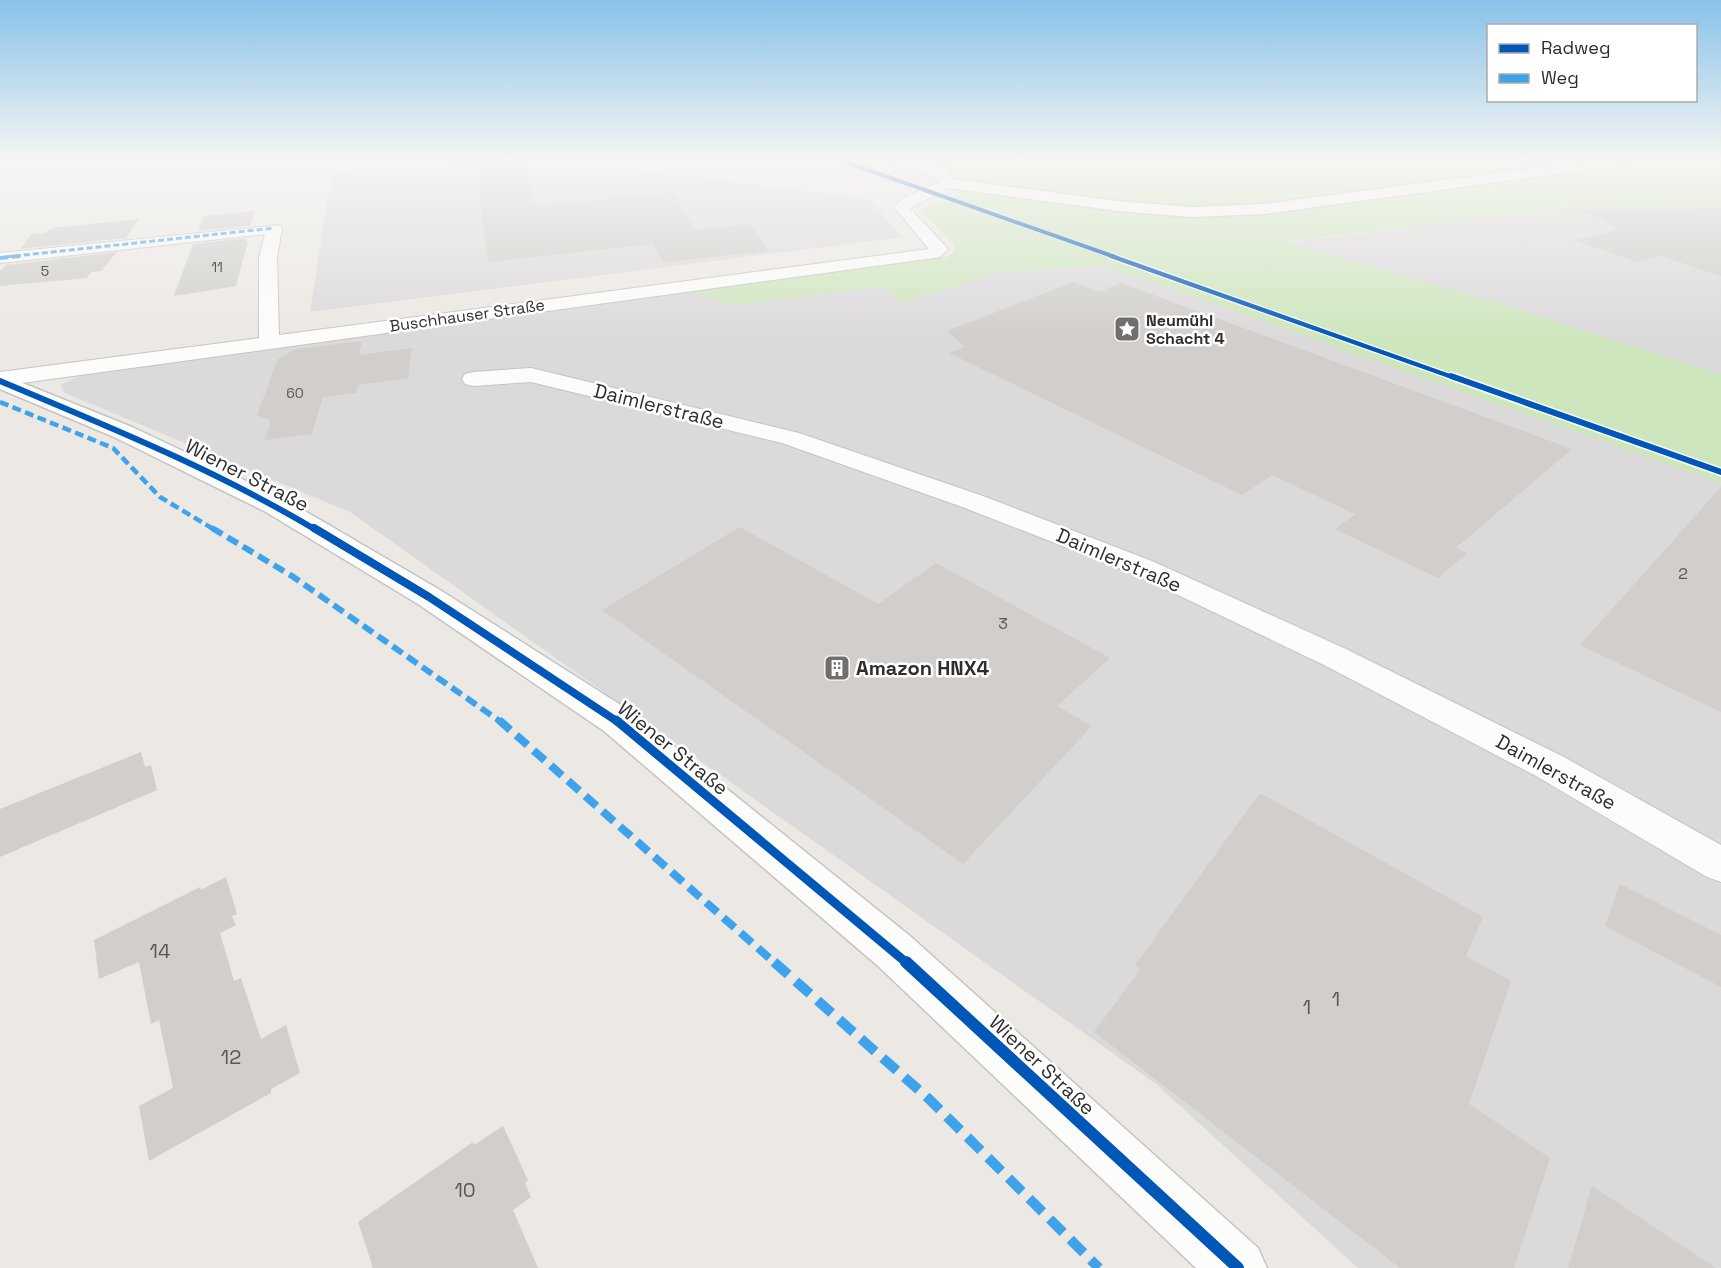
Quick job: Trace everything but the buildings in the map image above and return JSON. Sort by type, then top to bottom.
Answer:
[{"type":"street","name":"Buschhauser Straße","points":[[0,380],[934,253],[939,249],[914,220]]},
{"type":"street","points":[[0,258],[274,228],[268,258],[269,342]]},
{"type":"street","name":"Daimlerstraße","points":[[473,379],[531,375],[790,438],[974,502],[1111,555],[1335,657],[1517,750],[1721,866]]},
{"type":"street","name":"Wiener Straße","points":[[0,380],[123,432],[276,506],[429,597],[617,721],[894,951],[1238,1268]]},
{"type":"shaded area","points":[[324,220],[888,220],[903,237],[310,312]]},
{"type":"shaded area","points":[[1466,220],[1721,220],[1721,1268],[1358,1268],[1156,1084],[350,512],[65,393],[60,385],[84,374],[682,290],[736,305],[880,286],[904,303],[998,272],[1106,266]]},
{"type":"green space","points":[[930,220],[1463,220],[1286,242],[1489,300],[1721,374],[1721,483],[1106,266],[998,272],[904,303],[880,287],[736,305],[682,291],[947,257],[955,252],[954,243]]},
{"type":"marked path","points":[[0,258],[274,228]]},
{"type":"marked path","points":[[0,402],[113,448],[160,497],[292,576],[507,726],[929,1099],[1099,1268]]},
{"type":"cycle path","points":[[1010,220],[1721,472]]},
{"type":"cycle path","points":[[0,381],[123,432],[276,506],[429,597],[617,721],[894,951],[1238,1268]]},
{"type":"place","name":"Neumühl Schacht 4","points":[[1127,329]]},
{"type":"place","name":"Amazon HNX4","points":[[837,668]]}]
